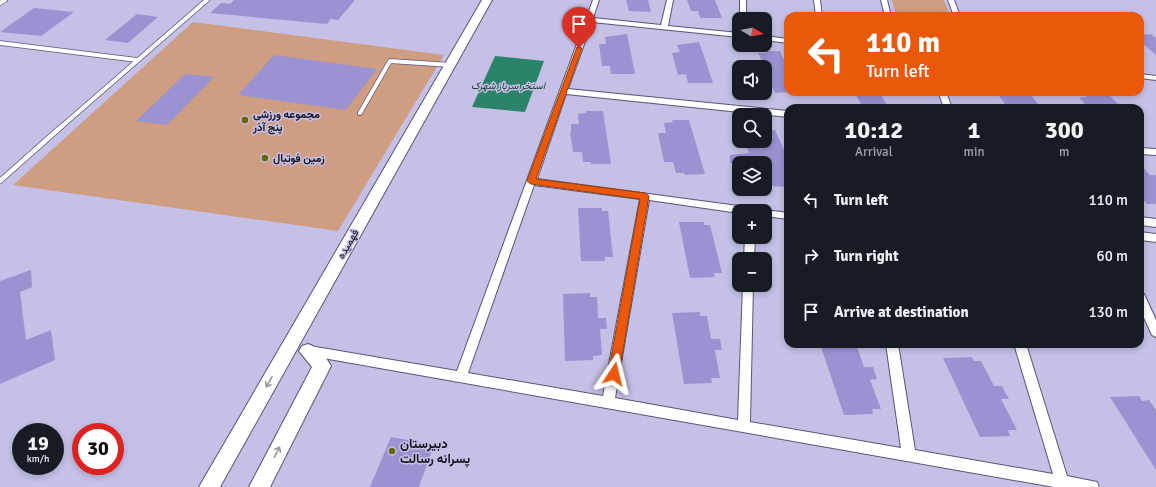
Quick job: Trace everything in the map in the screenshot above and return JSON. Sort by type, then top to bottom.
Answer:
[{"type":"main road","name":"فهمیده","points":[[209,487],[451,65],[486,1]]},
{"type":"main road","points":[[259,487],[322,366],[308,351]]},
{"type":"street","points":[[461,377],[596,0]]},
{"type":"street","points":[[664,28],[670,0]]},
{"type":"street","points":[[743,0],[743,12]]},
{"type":"street","points":[[817,0],[818,12]]},
{"type":"street","points":[[884,0],[887,12]]},
{"type":"street","points":[[952,0],[956,12]]},
{"type":"street","points":[[589,20],[732,34]]},
{"type":"street","points":[[772,39],[784,40]]},
{"type":"street","points":[[1144,76],[1156,78]]},
{"type":"street","points":[[564,91],[784,114]]},
{"type":"street","points":[[1144,151],[1156,152]]},
{"type":"street","points":[[531,181],[732,208]]},
{"type":"street","points":[[608,403],[645,196]]},
{"type":"street","points":[[772,214],[784,215]]},
{"type":"street","points":[[1144,222],[1156,223]]},
{"type":"street","points":[[1144,236],[1156,238]]},
{"type":"street","points":[[744,427],[748,292]]},
{"type":"street","points":[[1144,306],[1156,332]]},
{"type":"street","points":[[893,348],[909,455]]},
{"type":"street","points":[[1021,348],[1062,482]]},
{"type":"street","points":[[308,351],[1092,487]]},
{"type":"lane","points":[[0,2],[5,0]]},
{"type":"lane","points":[[0,181],[207,0]]},
{"type":"lane","points":[[0,44],[137,60]]},
{"type":"lane","points":[[360,113],[390,61],[451,65]]},
{"type":"shaded area","points":[[892,0],[944,0],[948,12],[895,12]]},
{"type":"shaded area","name":"مجموعه ورزشی پنج آذر","points":[[193,22],[444,55],[338,231],[13,185]]},
{"type":"water","name":"استخر سرباز شهرک","points":[[495,56],[544,61],[525,112],[472,107]]},
{"type":"building","points":[[234,0],[355,0],[338,20],[331,19],[327,24],[210,13],[221,3],[230,4]]},
{"type":"building","points":[[626,0],[648,0],[651,12],[629,11]]},
{"type":"building","points":[[687,0],[715,0],[722,18],[700,18],[698,11],[691,11]]},
{"type":"building","points":[[34,8],[74,12],[41,36],[0,32]]},
{"type":"building","points":[[137,14],[158,17],[128,43],[105,40]]},
{"type":"building","points":[[627,34],[635,74],[611,74],[610,66],[602,66],[599,44],[606,44],[605,37]]},
{"type":"building","points":[[1151,34],[1156,38],[1156,55],[1144,44],[1144,35]]},
{"type":"building","points":[[699,42],[713,83],[688,83],[686,74],[678,75],[672,53],[680,52],[677,45]]},
{"type":"building","points":[[780,51],[784,60],[784,92],[775,93],[772,86],[772,60],[762,60],[758,53]]},
{"type":"building","points":[[274,55],[377,69],[346,110],[238,95]]},
{"type":"building","points":[[185,74],[214,77],[167,125],[136,121]]},
{"type":"building","points":[[856,96],[881,96],[886,104],[861,104]]},
{"type":"building","points":[[999,96],[1031,96],[1038,104],[1005,104]]},
{"type":"building","points":[[1086,96],[1110,96],[1118,104],[1085,104],[1079,98],[1087,97]]},
{"type":"building","points":[[586,111],[603,111],[611,164],[591,164],[591,162],[583,162],[582,152],[573,152],[570,132],[571,124],[579,124],[578,114],[586,113]]},
{"type":"building","points":[[672,120],[689,120],[705,174],[685,175],[684,173],[676,173],[673,162],[664,162],[658,133],[666,133],[664,123],[673,122]]},
{"type":"building","points":[[772,130],[775,130],[784,150],[784,187],[772,186],[772,156],[732,156],[732,163],[730,163],[730,155],[749,153],[747,148],[772,148]]},
{"type":"building","points":[[1144,168],[1150,175],[1156,175],[1156,204],[1147,204],[1144,201]]},
{"type":"building","points":[[578,208],[602,208],[602,211],[608,211],[613,257],[605,257],[605,261],[581,261]]},
{"type":"building","points":[[679,222],[704,222],[704,225],[710,225],[722,273],[714,273],[715,277],[690,278]]},
{"type":"building","points":[[31,270],[32,287],[20,292],[26,340],[51,330],[55,360],[0,384],[0,281]]},
{"type":"building","points":[[590,293],[590,297],[597,297],[598,318],[606,318],[607,329],[600,329],[602,355],[593,356],[593,360],[565,361],[563,294]]},
{"type":"building","points":[[700,312],[700,316],[707,316],[711,339],[720,339],[722,350],[715,350],[720,378],[711,378],[712,383],[684,384],[672,313]]},
{"type":"building","points":[[821,348],[857,348],[864,367],[873,367],[877,379],[870,380],[881,409],[872,409],[873,414],[844,415]]},
{"type":"building","points":[[972,357],[974,361],[981,361],[994,386],[1002,386],[1009,399],[1001,399],[1017,430],[1008,430],[1010,436],[980,437],[943,358]]},
{"type":"building","points":[[1139,396],[1142,401],[1149,400],[1156,410],[1156,470],[1110,397]]},
{"type":"building","name":"دبیرستان پسرانه رسالت","points":[[391,437],[434,445],[419,487],[370,487]]},
{"type":"place","name":"مجموعه ورزشی پنج آذر","points":[[245,120]]},
{"type":"place","name":"زمین فوتبال","points":[[265,158]]},
{"type":"place","name":"دبیرستان پسرانه رسالت","points":[[392,451]]},
{"type":"route","points":[[579,48],[531,181],[645,196],[614,374]]}]
